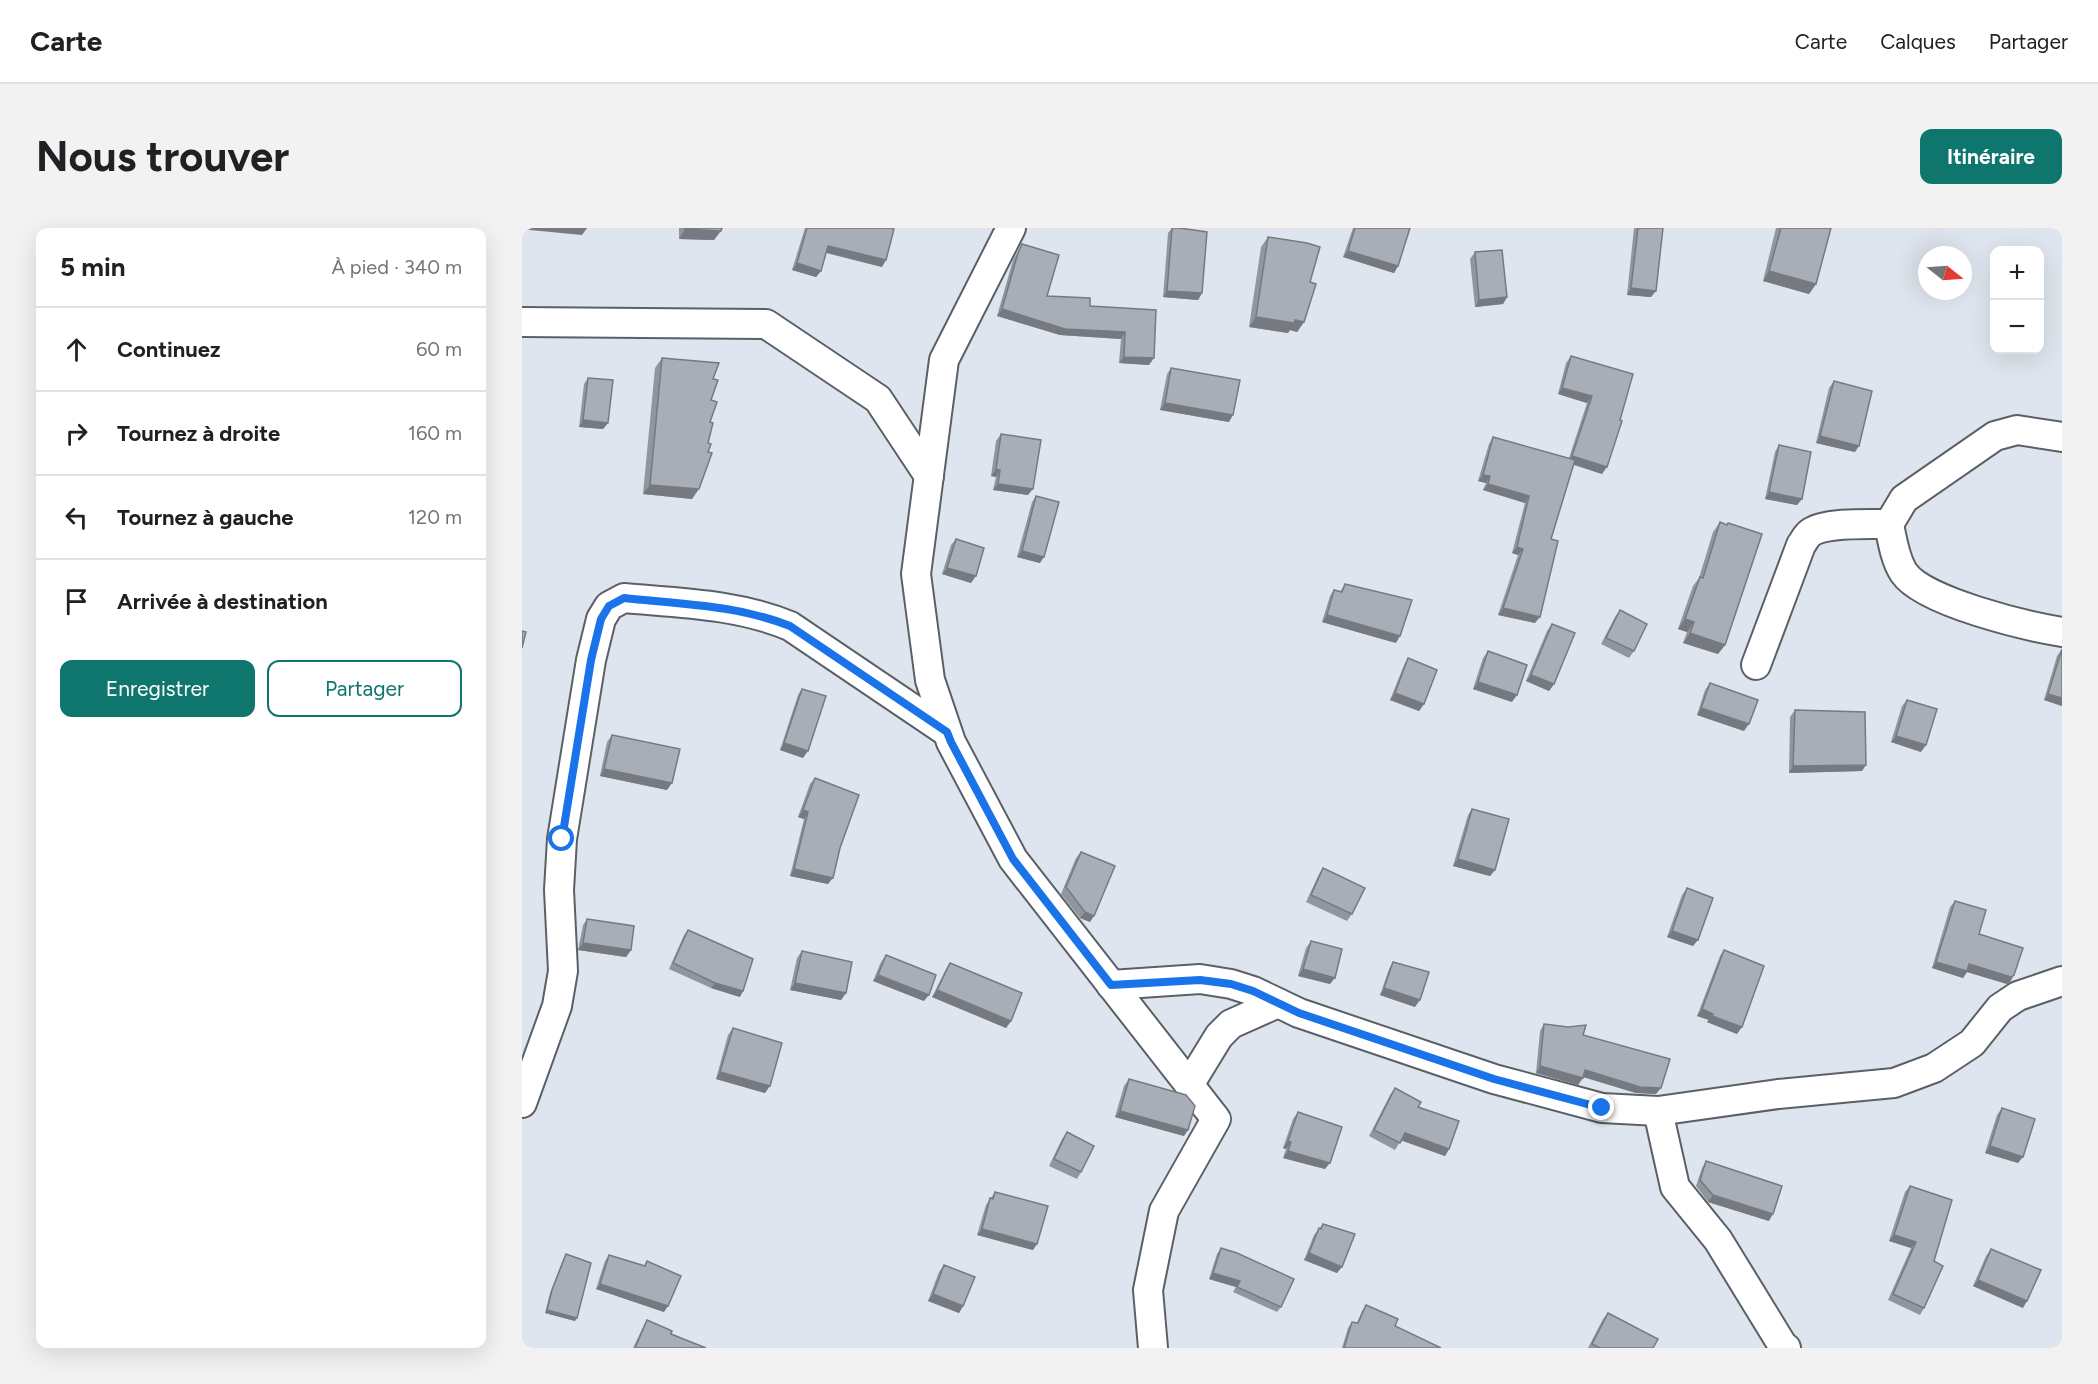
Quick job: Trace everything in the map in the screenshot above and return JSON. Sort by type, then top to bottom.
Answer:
[{"type":"street","points":[[1011,228],[944,360],[916,574],[930,680],[947,732],[1013,859],[1216,1119],[1164,1211],[1148,1290],[1153,1348]]},
{"type":"street","points":[[522,322],[766,324],[878,399],[929,476]]},
{"type":"street","points":[[2062,437],[2017,430],[1995,436],[1904,499],[1890,524],[1893,545],[1903,572],[1919,588],[1939,598],[2030,627],[2062,632]]},
{"type":"street","points":[[1756,665],[1801,545],[1808,534],[1817,529],[1846,525],[1890,524]]},
{"type":"street","points":[[522,1103],[556,1006],[563,971],[559,890],[562,839],[591,660],[601,619],[609,606],[624,598],[724,608],[766,616],[790,626],[947,732]]},
{"type":"street","points":[[1111,985],[1200,980],[1231,984],[1253,991],[1299,1013],[1494,1079],[1602,1108],[1658,1111],[1778,1094],[1894,1083],[1934,1068],[1972,1043],[2000,1008],[2018,996],[2062,981]]},
{"type":"street","points":[[1190,1085],[1219,1036],[1231,1024],[1278,1003]]},
{"type":"street","points":[[1658,1111],[1675,1187],[1718,1240],[1786,1348]]},
{"type":"building","points":[[686,228],[722,228],[721,231]]},
{"type":"building","points":[[807,228],[894,229],[886,260],[828,246],[821,271],[797,263]]},
{"type":"building","points":[[1172,228],[1207,232],[1202,293],[1167,291]]},
{"type":"building","points":[[1355,228],[1410,228],[1398,266],[1348,251]]},
{"type":"building","points":[[1638,228],[1663,228],[1656,291],[1631,288]]},
{"type":"building","points":[[1781,228],[1831,228],[1816,284],[1769,271]]},
{"type":"building","points":[[1268,237],[1320,247],[1310,282],[1316,284],[1304,322],[1295,320],[1294,323],[1256,317]]},
{"type":"building","points":[[1022,244],[1059,255],[1047,296],[1090,298],[1090,306],[1156,310],[1154,358],[1124,357],[1125,332],[1065,329],[1002,309]]},
{"type":"building","points":[[1502,250],[1507,297],[1479,300],[1475,252]]},
{"type":"building","points":[[1571,356],[1633,374],[1620,420],[1622,421],[1607,467],[1572,456],[1592,396],[1562,388]]},
{"type":"building","points":[[662,358],[719,363],[713,379],[718,380],[711,400],[717,402],[710,422],[713,423],[708,452],[712,453],[699,489],[650,485]]},
{"type":"building","points":[[1171,368],[1240,380],[1233,415],[1165,403]]},
{"type":"building","points":[[588,378],[613,380],[608,423],[583,420]]},
{"type":"building","points":[[1834,381],[1872,391],[1859,446],[1820,436]]},
{"type":"building","points":[[1001,434],[1041,440],[1033,489],[998,484],[1000,470],[996,469]]},
{"type":"building","points":[[1493,437],[1575,460],[1551,539],[1558,541],[1540,617],[1503,608],[1523,549],[1517,547],[1529,496],[1488,484],[1490,476],[1483,475]]},
{"type":"building","points":[[1779,445],[1811,452],[1802,499],[1769,492]]},
{"type":"building","points":[[1036,496],[1059,502],[1044,557],[1022,551]]},
{"type":"building","points":[[1720,522],[1762,534],[1725,645],[1690,633],[1694,622],[1685,619],[1700,577],[1703,578]]},
{"type":"building","points":[[956,539],[984,548],[976,576],[947,568]]},
{"type":"building","points":[[1345,584],[1412,600],[1400,636],[1327,615],[1334,590],[1342,592]]},
{"type":"building","points":[[1620,610],[1647,624],[1634,651],[1606,638]]},
{"type":"building","points":[[1552,624],[1575,633],[1554,684],[1531,675]]},
{"type":"building","points":[[522,631],[526,632],[522,648]]},
{"type":"building","points":[[2062,649],[2062,698],[2048,694]]},
{"type":"building","points":[[1488,651],[1527,665],[1517,695],[1478,682]]},
{"type":"building","points":[[1408,658],[1437,670],[1424,704],[1395,693]]},
{"type":"building","points":[[1710,683],[1758,700],[1749,724],[1701,708]]},
{"type":"building","points":[[802,689],[826,696],[808,751],[784,743]]},
{"type":"building","points":[[1907,700],[1937,709],[1926,745],[1896,736]]},
{"type":"building","points":[[1795,710],[1865,712],[1866,765],[1793,766]]},
{"type":"building","points":[[612,735],[680,749],[672,783],[604,769]]},
{"type":"building","points":[[815,778],[859,795],[840,848],[833,878],[794,869],[808,812],[803,810]]},
{"type":"building","points":[[1472,809],[1509,819],[1495,870],[1458,859]]},
{"type":"building","points":[[1081,852],[1115,866],[1094,916],[1085,912],[1066,887]]},
{"type":"building","points":[[1323,868],[1365,888],[1352,914],[1311,895]]},
{"type":"building","points":[[1687,888],[1713,898],[1698,940],[1672,931]]},
{"type":"building","points":[[1955,901],[1986,910],[1979,934],[2023,948],[2014,975],[2011,977],[1969,964],[1967,971],[1936,962]]},
{"type":"building","points":[[587,919],[634,926],[631,950],[583,943]]},
{"type":"building","points":[[688,930],[753,959],[743,991],[715,983],[673,963]]},
{"type":"building","points":[[1311,941],[1342,949],[1335,978],[1303,969]]},
{"type":"building","points":[[1724,950],[1764,966],[1742,1027],[1712,1016],[1713,1014],[1702,1009]]},
{"type":"building","points":[[802,951],[852,962],[846,993],[795,983]]},
{"type":"building","points":[[886,955],[936,975],[929,995],[878,975]]},
{"type":"building","points":[[1393,962],[1429,972],[1420,1000],[1384,988]]},
{"type":"building","points":[[950,963],[1022,993],[1011,1021],[937,990]]},
{"type":"building","points":[[1544,1024],[1568,1027],[1586,1025],[1583,1035],[1670,1059],[1661,1088],[1640,1087],[1585,1070],[1583,1078],[1540,1066]]},
{"type":"building","points":[[733,1028],[782,1043],[770,1086],[720,1072]]},
{"type":"building","points":[[1129,1079],[1186,1095],[1195,1106],[1188,1130],[1120,1111]]},
{"type":"building","points":[[1395,1088],[1421,1102],[1418,1107],[1459,1121],[1449,1149],[1405,1133],[1400,1143],[1374,1130]]},
{"type":"building","points":[[2002,1108],[2035,1119],[2023,1157],[1990,1146]]},
{"type":"building","points":[[1298,1112],[1342,1127],[1330,1163],[1288,1151],[1291,1142],[1288,1141]]},
{"type":"building","points":[[1067,1132],[1094,1146],[1081,1172],[1054,1159]]},
{"type":"building","points":[[1706,1161],[1782,1186],[1773,1214],[1713,1195],[1700,1180]]},
{"type":"building","points":[[1910,1186],[1952,1200],[1934,1261],[1943,1266],[1924,1308],[1893,1294],[1916,1242],[1894,1235]]},
{"type":"building","points":[[995,1192],[1048,1206],[1037,1244],[982,1229],[990,1198],[993,1199]]},
{"type":"building","points":[[1323,1224],[1355,1234],[1342,1267],[1309,1253],[1319,1228],[1321,1229]]},
{"type":"building","points":[[1221,1248],[1294,1279],[1281,1307],[1237,1287],[1240,1281],[1213,1273]]},
{"type":"building","points":[[1991,1249],[2041,1270],[2027,1301],[1978,1280]]},
{"type":"building","points":[[566,1254],[591,1263],[577,1318],[547,1310]]},
{"type":"building","points":[[609,1255],[645,1266],[647,1261],[681,1276],[668,1306],[600,1284]]},
{"type":"building","points":[[944,1265],[975,1277],[963,1306],[933,1294]]},
{"type":"building","points":[[1366,1305],[1398,1319],[1395,1326],[1441,1348],[1344,1348],[1352,1322],[1358,1323]]},
{"type":"building","points":[[1608,1313],[1658,1339],[1653,1348],[1600,1348],[1592,1344]]},
{"type":"building","points":[[647,1320],[672,1331],[671,1334],[706,1348],[635,1348]]},
{"type":"route","points":[[562,839],[591,660],[601,619],[609,606],[624,598],[724,608],[766,616],[790,626],[947,732],[1013,859],[1111,985],[1200,980],[1231,984],[1253,991],[1299,1013],[1494,1079],[1602,1108]]}]
